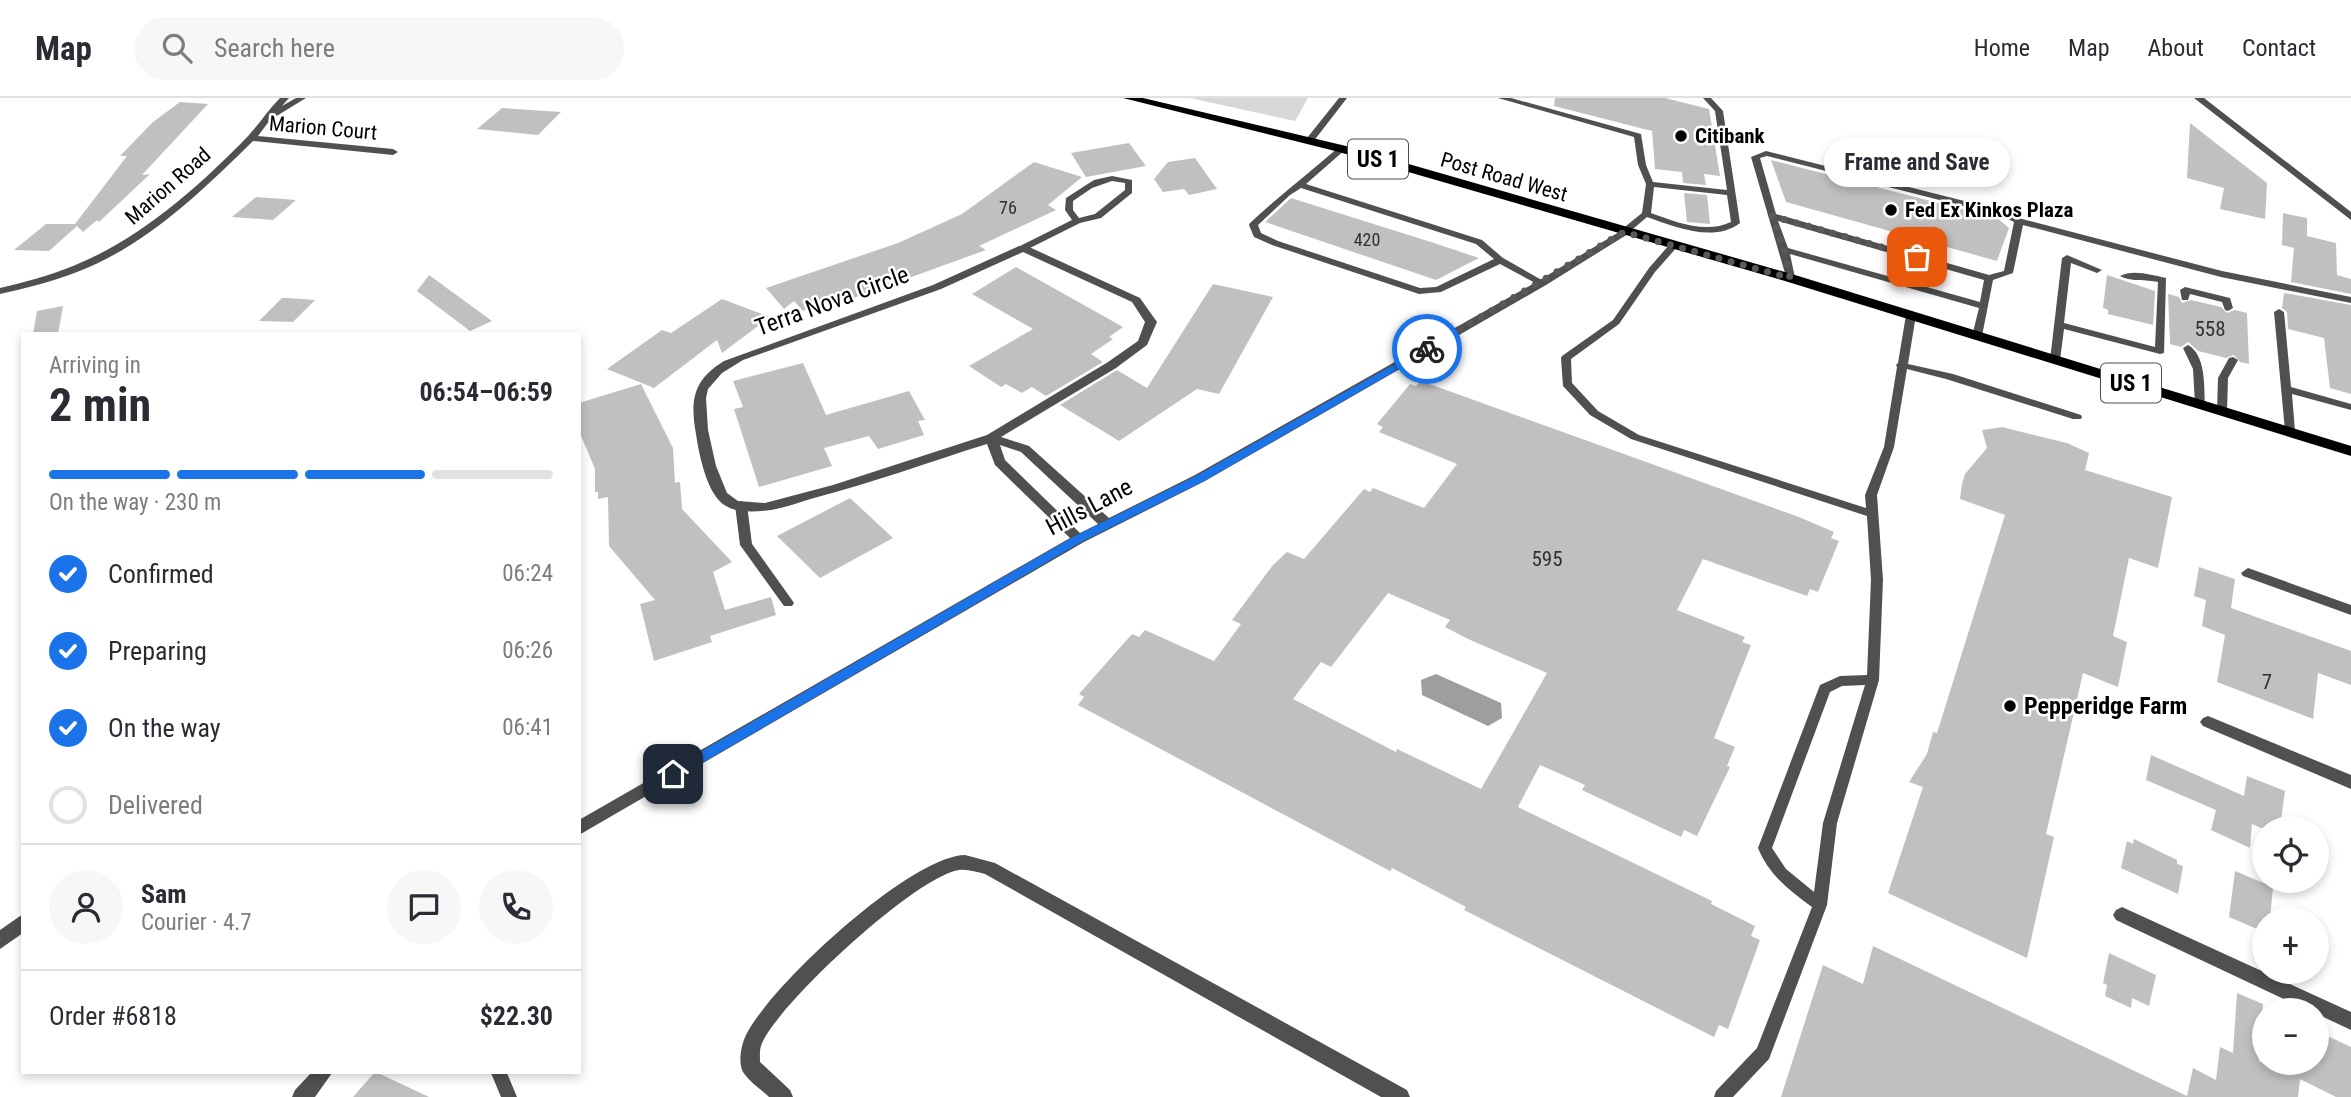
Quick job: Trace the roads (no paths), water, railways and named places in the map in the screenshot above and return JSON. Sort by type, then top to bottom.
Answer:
[{"type":"main road","name":"Post Road West","points":[[1129,98],[1310,140],[1624,232]]},
{"type":"main road","name":"US 1","points":[[1624,232],[1790,278],[2351,451]]},
{"type":"street","name":"Marion Road","points":[[269,118],[269,113],[285,98]]},
{"type":"street","name":"Marion Road","points":[[0,291],[85,267],[135,240],[172,213],[269,118],[302,98]]},
{"type":"street","points":[[2198,98],[2351,216]]},
{"type":"street","name":"Marion Court","points":[[250,138],[393,152]]},
{"type":"street","name":"Hills Lane","points":[[581,827],[1079,539],[1200,478],[1542,283],[1624,232]]},
{"type":"street","points":[[741,505],[765,507],[991,438],[1129,355],[1143,343],[1150,331],[1149,315],[1136,300],[1023,248]]},
{"type":"street","name":"Terra Nova Circle","points":[[741,505],[727,502],[719,494],[709,463],[699,406],[700,391],[715,373],[739,358],[937,287],[1023,248]]},
{"type":"street","points":[[991,438],[1025,449],[1107,524]]},
{"type":"street","points":[[991,438],[999,462],[1079,539]]},
{"type":"street","points":[[2248,573],[2351,610]]},
{"type":"street","points":[[2208,722],[2351,782]]},
{"type":"street","points":[[783,1097],[750,1066],[753,1040],[779,1002],[843,940],[929,874],[958,862],[989,868],[1400,1097]]},
{"type":"street","points":[[2122,915],[2351,1021]]},
{"type":"street","points":[[0,941],[21,924]]},
{"type":"street","points":[[302,1097],[322,1074]]},
{"type":"lane","points":[[1310,140],[1343,98]]},
{"type":"lane","points":[[1502,98],[1638,136],[1642,165],[1650,184],[1646,214],[1624,232]]},
{"type":"lane","points":[[1646,214],[1674,225],[1729,228],[1736,223],[1719,111],[1707,98]]},
{"type":"lane","points":[[1342,149],[1300,186],[1287,192],[1253,225],[1257,235],[1419,291],[1438,290],[1500,260]]},
{"type":"lane","points":[[1790,278],[1755,157],[1766,153],[2221,274],[2351,300]]},
{"type":"lane","points":[[1023,248],[1077,221],[1098,216],[1129,191],[1129,182],[1119,178],[1089,185],[1069,200],[1069,209],[1077,221]]},
{"type":"lane","points":[[1650,184],[1731,193]]},
{"type":"lane","points":[[1300,186],[1479,242],[1500,260],[1542,283]]},
{"type":"lane","points":[[1772,216],[1989,278],[2008,274],[2019,221]]},
{"type":"lane","points":[[1674,246],[1651,270],[1616,322],[1566,358],[1567,384],[1594,413],[1635,437],[1872,514]]},
{"type":"lane","points":[[1784,250],[1984,306]]},
{"type":"lane","points":[[2055,360],[2067,258],[2097,265]]},
{"type":"lane","points":[[2059,325],[2160,351],[2163,280],[2125,271]]},
{"type":"lane","points":[[1977,336],[1989,278]]},
{"type":"lane","points":[[2185,298],[2185,290],[2227,300],[2228,308]]},
{"type":"lane","points":[[2278,312],[2290,431]]},
{"type":"lane","points":[[1722,1097],[1763,1053],[1820,905],[1830,824],[1873,680],[1877,580],[1871,495],[1889,447],[1911,315]]},
{"type":"lane","points":[[2188,348],[2198,369],[2200,404]]},
{"type":"lane","points":[[2222,411],[2223,378],[2233,360]]},
{"type":"lane","points":[[1902,365],[1949,376],[2077,417]]},
{"type":"lane","points":[[2286,389],[2351,407]]},
{"type":"lane","points":[[741,505],[746,545],[788,603]]},
{"type":"lane","points":[[1820,905],[1788,880],[1767,855],[1765,848],[1825,689],[1840,681],[1873,680]]},
{"type":"lane","points":[[499,1074],[509,1097]]},
{"type":"place","name":"Citibank","points":[[1681,136]]},
{"type":"place","name":"Fed Ex Kinkos Plaza","points":[[1891,210]]},
{"type":"place","name":"Frame and Save","points":[[1917,257]]},
{"type":"place","name":"Pepperidge Farm","points":[[2010,706]]}]
